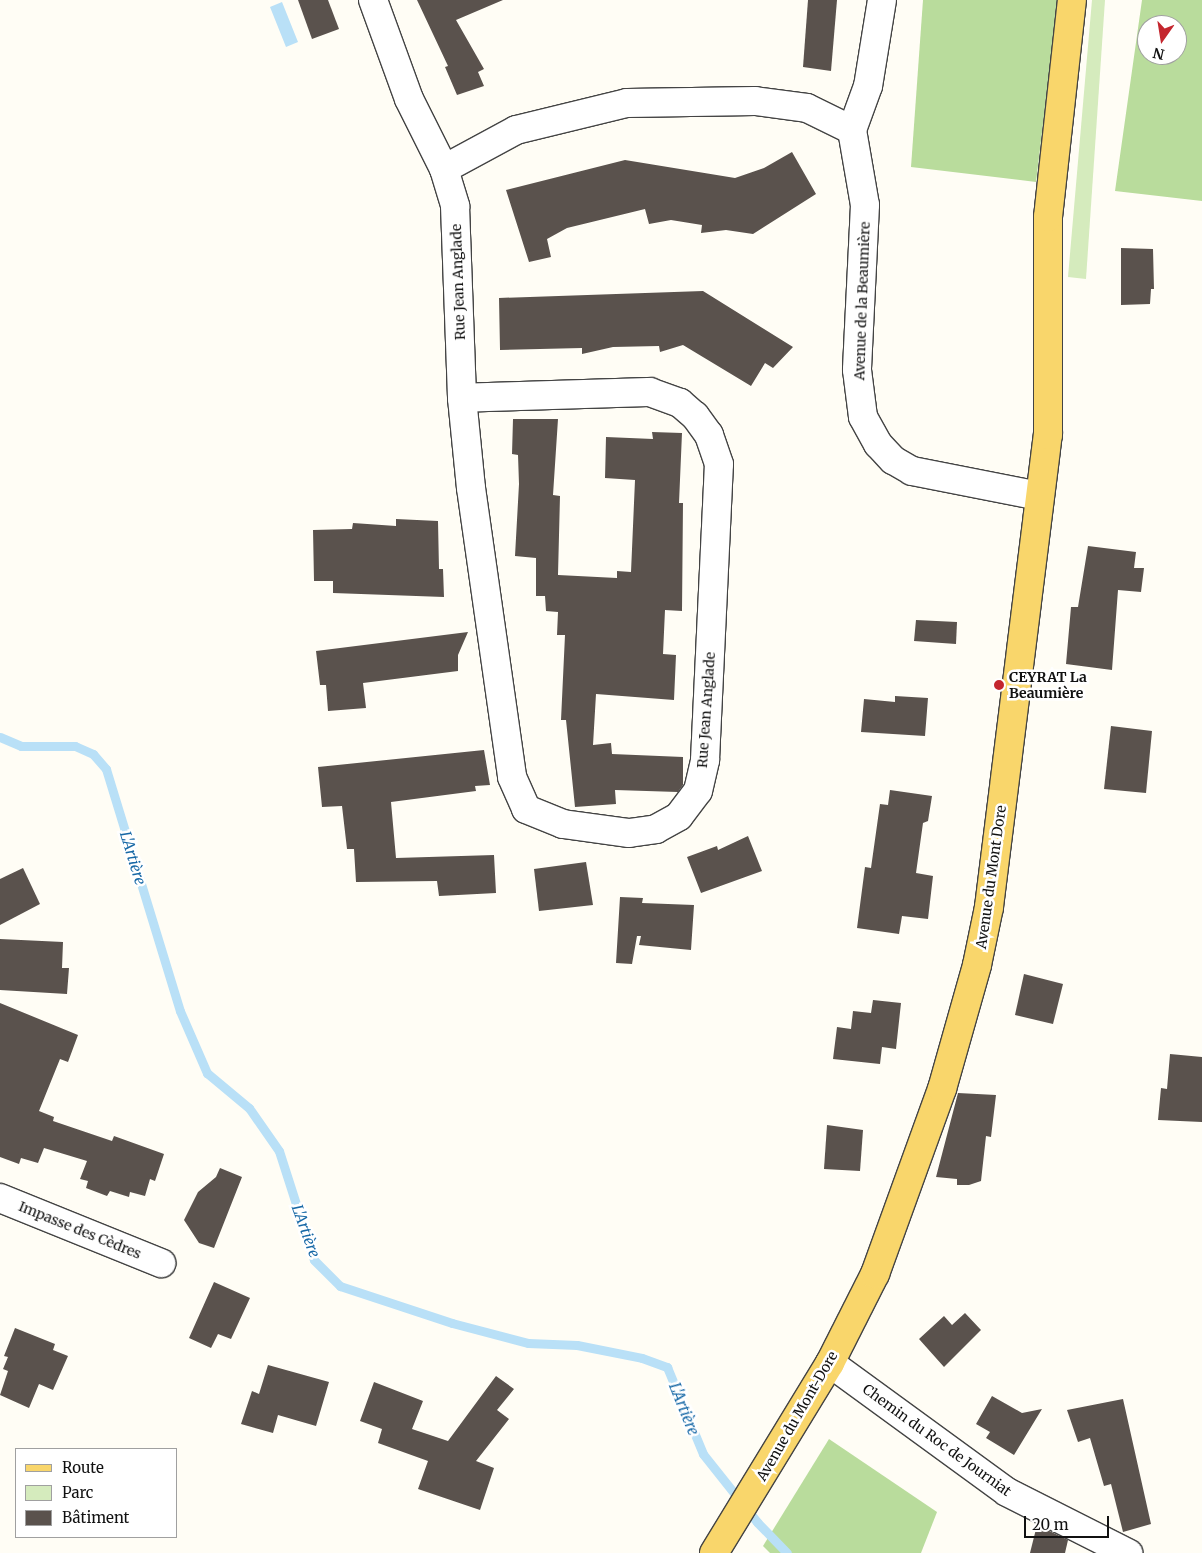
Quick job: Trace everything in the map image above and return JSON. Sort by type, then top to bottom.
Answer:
[{"type":"main road","name":"Avenue du Mont Dore","points":[[875,1274],[908,1191],[942,1089],[977,964],[989,907],[1048,426],[1048,216],[1072,0]]},
{"type":"main road","name":"Avenue du Mont-Dore","points":[[715,1551],[830,1363],[875,1274]]},
{"type":"street","points":[[373,0],[408,99],[444,169],[516,130],[627,103],[755,101],[808,108],[852,130]]},
{"type":"street","name":"Avenue de la Beaumière","points":[[882,0],[868,86],[852,130],[865,205],[857,370],[863,417],[878,444],[893,460],[912,471],[1040,496]]},
{"type":"street","name":"Rue Jean Anglade","points":[[444,169],[455,206],[462,398],[474,508],[515,785],[526,809],[563,824],[628,833],[656,829],[679,816],[698,791],[706,760],[719,464],[710,435],[695,416],[680,403],[650,392],[462,398]]},
{"type":"street","name":"Impasse des Cèdres","points":[[0,1198],[161,1263]]},
{"type":"street","name":"Chemin du Roc de Journiat","points":[[830,1363],[1007,1492],[1128,1553]]},
{"type":"green space","points":[[923,0],[1058,0],[1036,182],[911,167]]},
{"type":"green space","points":[[1092,0],[1105,0],[1086,279],[1068,277]]},
{"type":"green space","points":[[1142,0],[1202,0],[1202,201],[1115,191],[1137,35],[1137,65],[1187,65],[1187,15],[1140,15]]},
{"type":"green space","points":[[829,1439],[937,1512],[921,1553],[770,1553],[763,1546]]},
{"type":"water","points":[[282,2],[298,42],[286,47],[270,7]]},
{"type":"building","points":[[298,0],[328,0],[339,29],[312,39]]},
{"type":"building","points":[[417,0],[503,0],[456,20],[484,69],[478,72],[484,86],[457,95],[445,67],[448,66]]},
{"type":"building","points":[[808,0],[837,0],[831,71],[803,67]]},
{"type":"building","points":[[792,152],[816,194],[753,234],[726,230],[701,233],[702,225],[671,220],[649,224],[645,209],[567,228],[547,239],[551,257],[529,262],[506,190],[625,160],[735,178],[764,168]]},
{"type":"building","points":[[1121,248],[1153,249],[1154,289],[1151,289],[1150,304],[1121,305]]},
{"type":"building","points":[[703,291],[793,347],[773,368],[765,363],[751,386],[683,345],[660,352],[659,346],[613,347],[582,354],[582,348],[500,350],[499,298]]},
{"type":"building","points":[[513,419],[558,419],[553,495],[560,496],[558,575],[617,578],[617,571],[631,572],[635,480],[605,478],[606,437],[653,439],[652,432],[682,433],[679,503],[683,503],[682,611],[665,610],[663,654],[676,655],[674,700],[596,694],[593,745],[611,743],[612,754],[683,757],[683,785],[678,792],[615,790],[616,804],[575,807],[566,720],[561,720],[565,635],[557,635],[558,612],[546,611],[545,596],[536,596],[536,558],[515,556],[519,484],[518,455],[512,454]]},
{"type":"building","points":[[396,519],[438,521],[439,569],[443,569],[444,597],[333,593],[333,581],[314,581],[313,530],[352,529],[353,523],[396,526]]},
{"type":"building","points":[[1088,546],[1136,552],[1134,568],[1144,568],[1141,592],[1118,590],[1112,670],[1066,664],[1071,607],[1078,607]]},
{"type":"building","points":[[916,620],[957,622],[956,644],[914,641]]},
{"type":"building","points":[[468,632],[458,655],[458,671],[363,683],[366,708],[328,711],[326,685],[320,685],[316,651]]},
{"type":"building","points":[[895,696],[928,698],[925,736],[861,732],[864,699],[895,702]]},
{"type":"building","points":[[1111,726],[1152,731],[1146,793],[1104,789]]},
{"type":"building","points":[[484,750],[490,785],[475,786],[476,791],[391,802],[396,858],[494,855],[496,893],[439,896],[437,881],[356,882],[354,849],[347,849],[342,806],[322,807],[318,767]]},
{"type":"building","points":[[890,790],[932,796],[928,821],[923,823],[916,873],[933,876],[928,919],[902,916],[899,934],[857,928],[865,867],[871,868],[880,804],[888,805]]},
{"type":"building","points":[[748,836],[762,871],[701,893],[687,857],[717,846],[718,850]]},
{"type":"building","points":[[586,862],[593,905],[539,911],[534,869]]},
{"type":"building","points":[[23,868],[40,904],[0,925],[0,879]]},
{"type":"building","points":[[620,897],[643,898],[642,903],[694,905],[691,950],[639,945],[641,936],[637,936],[632,964],[616,963]]},
{"type":"building","points":[[0,939],[63,942],[62,968],[69,968],[67,994],[0,990]]},
{"type":"building","points":[[1024,974],[1063,984],[1053,1024],[1015,1015]]},
{"type":"building","points":[[873,1000],[901,1003],[896,1049],[882,1047],[880,1064],[833,1059],[837,1027],[851,1029],[853,1011],[871,1013]]},
{"type":"building","points":[[0,1003],[78,1035],[68,1062],[60,1059],[39,1111],[54,1117],[53,1121],[112,1141],[114,1136],[164,1154],[155,1181],[150,1179],[145,1196],[130,1192],[129,1197],[110,1191],[107,1196],[86,1188],[88,1181],[80,1179],[87,1161],[44,1148],[38,1163],[21,1158],[19,1164],[0,1157]]},
{"type":"building","points":[[1170,1054],[1202,1057],[1202,1122],[1158,1120],[1161,1088],[1167,1089]]},
{"type":"building","points":[[958,1093],[996,1095],[991,1137],[986,1136],[981,1181],[969,1185],[957,1185],[957,1179],[936,1177]]},
{"type":"building","points":[[827,1125],[863,1130],[860,1171],[824,1169]]},
{"type":"building","points":[[220,1168],[242,1177],[214,1248],[199,1243],[184,1220],[198,1192],[216,1177]]},
{"type":"building","points":[[214,1282],[250,1298],[231,1339],[218,1334],[211,1348],[189,1338]]},
{"type":"building","points":[[965,1313],[981,1330],[944,1367],[919,1339],[944,1316],[952,1325]]},
{"type":"building","points":[[15,1328],[55,1344],[53,1350],[68,1356],[53,1390],[39,1384],[29,1408],[0,1395],[8,1371],[3,1369],[8,1357],[4,1356]]},
{"type":"building","points":[[268,1365],[329,1382],[316,1426],[278,1415],[273,1433],[241,1424],[252,1391],[259,1394]]},
{"type":"building","points":[[496,1376],[514,1389],[497,1410],[509,1419],[476,1461],[494,1468],[480,1510],[418,1489],[428,1461],[378,1443],[382,1429],[360,1421],[374,1382],[423,1401],[412,1429],[448,1441]]},
{"type":"building","points":[[992,1396],[1022,1413],[1042,1409],[1014,1455],[986,1438],[990,1432],[976,1424]]},
{"type":"building","points":[[1123,1399],[1151,1524],[1123,1532],[1111,1484],[1104,1486],[1090,1438],[1078,1442],[1067,1410]]},
{"type":"building","points":[[1037,1525],[1068,1540],[1065,1553],[1030,1553]]},
{"type":"waterway","name":"L'Artière","points":[[0,737],[21,746],[75,746],[93,754],[106,769],[180,1011],[207,1073],[249,1108],[279,1151],[314,1260],[340,1286],[452,1323],[528,1343],[577,1345],[642,1358],[667,1367],[703,1454],[757,1522],[787,1553]]},
{"type":"place","name":"CEYRAT La Beaumière","points":[[999,685]]}]
